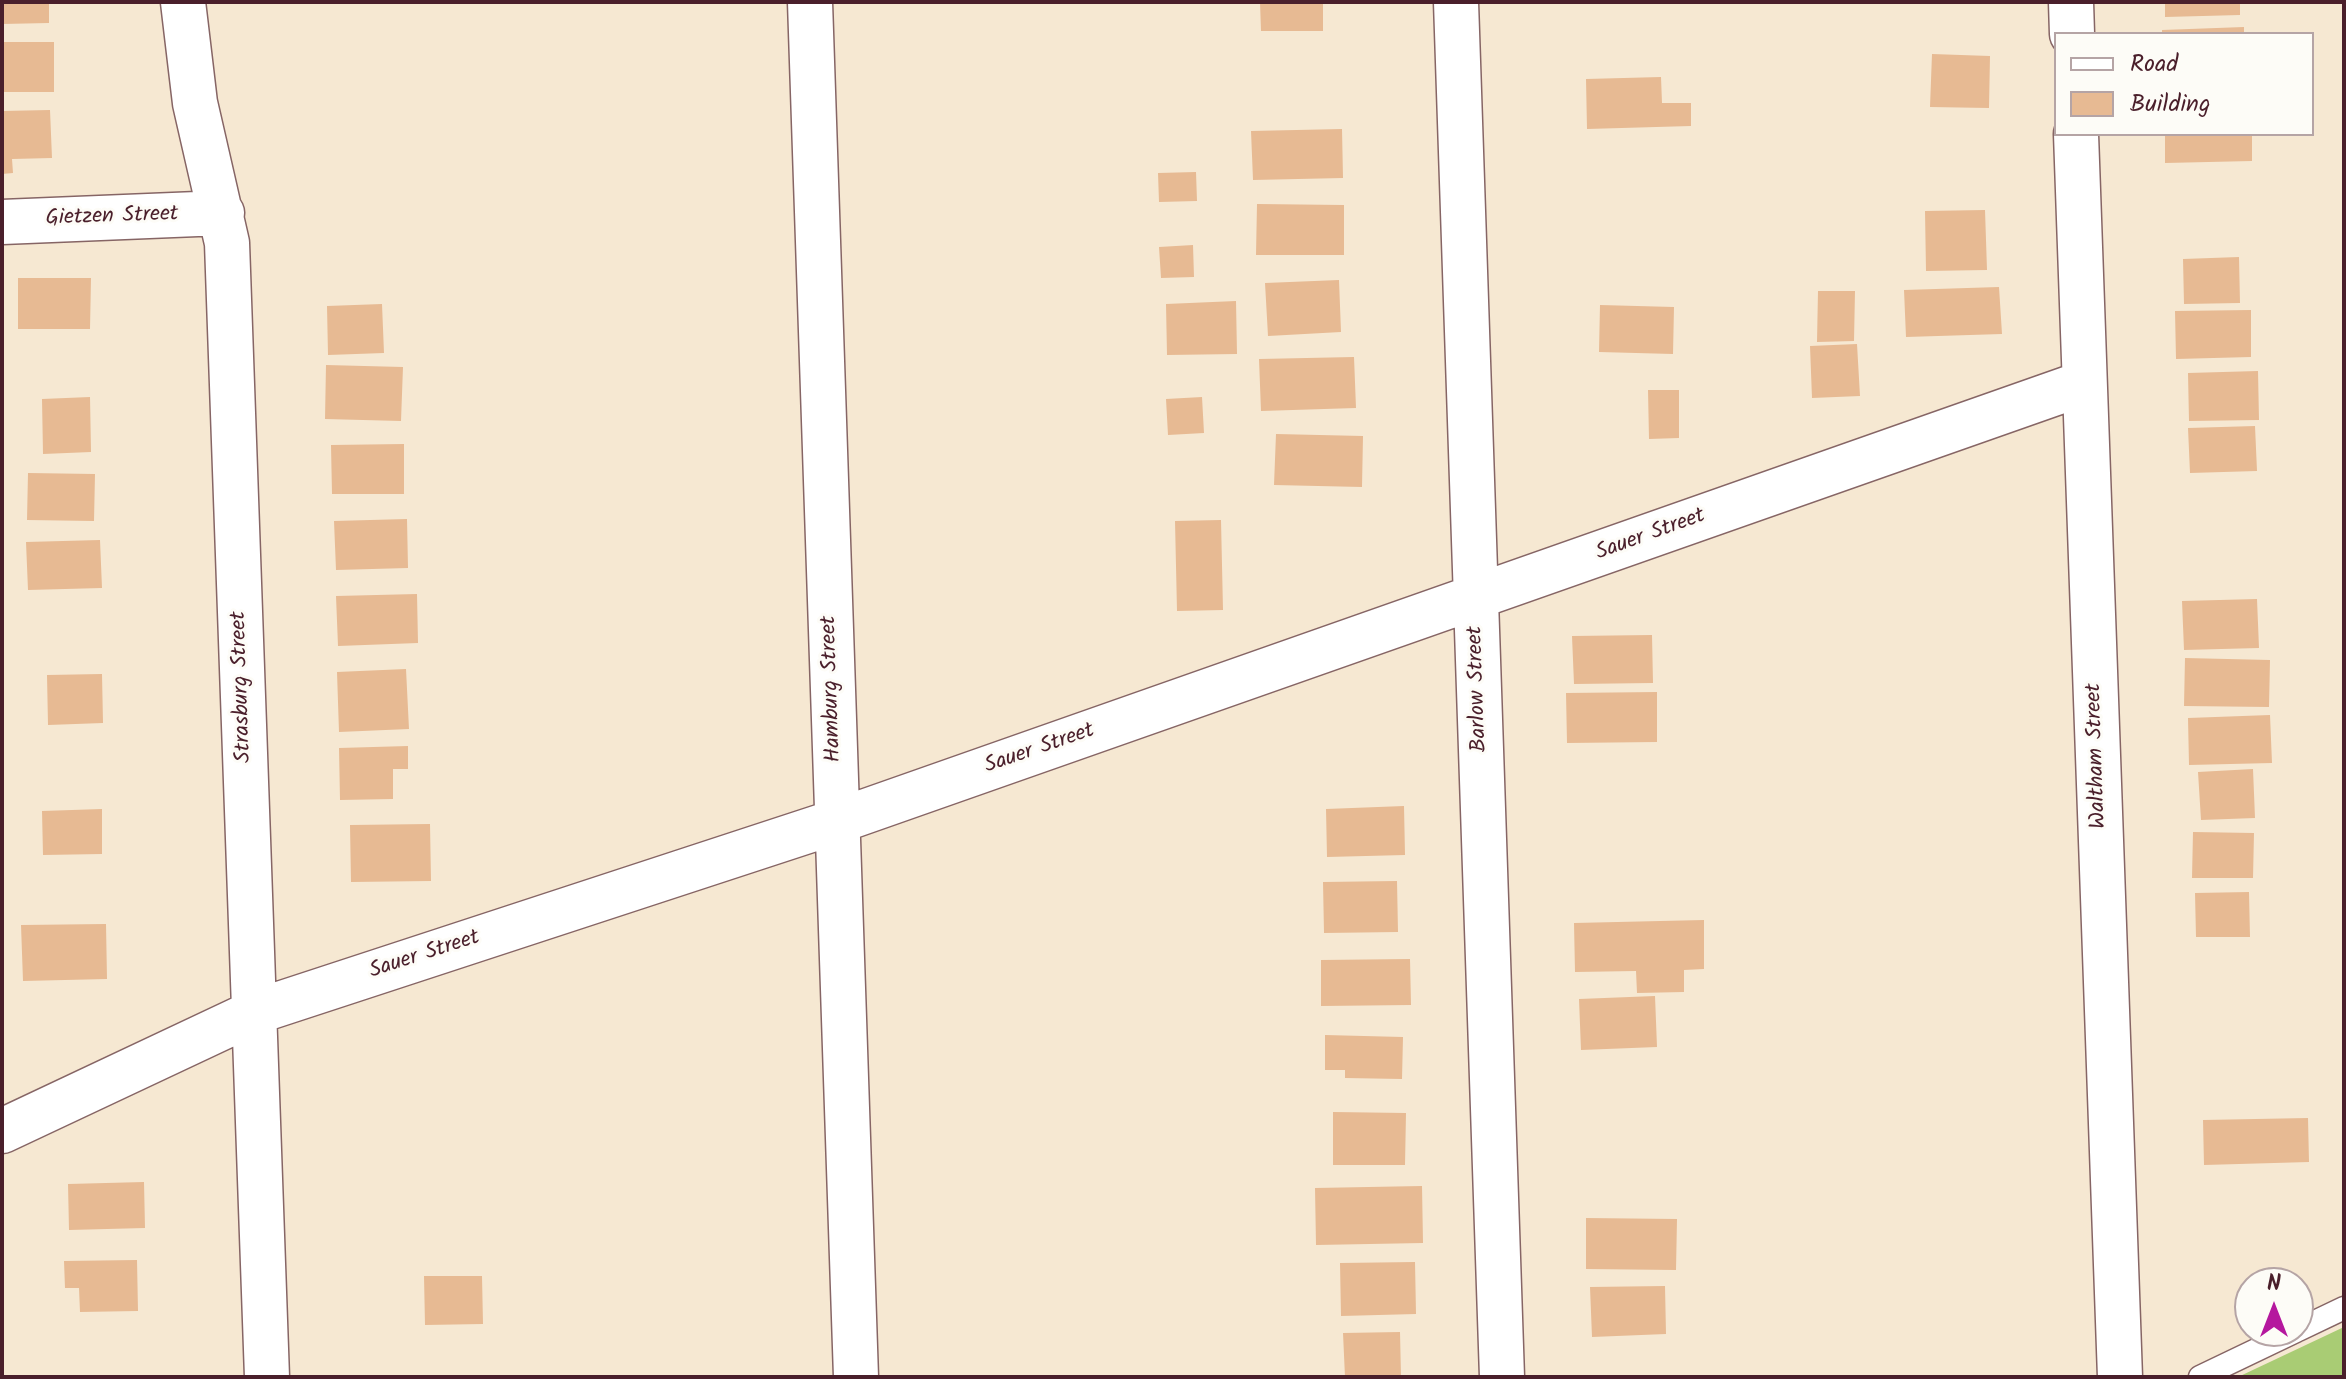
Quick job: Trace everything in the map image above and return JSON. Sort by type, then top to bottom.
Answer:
[{"type":"street","name":"Strasburg Street","points":[[183,2],[195,103],[227,243],[267,1377]]},
{"type":"street","name":"Hamburg Street","points":[[810,2],[856,1377]]},
{"type":"street","name":"Barlow Street","points":[[1456,2],[1502,1377]]},
{"type":"street","points":[[2071,2],[2072,32]]},
{"type":"street","name":"Waltham Street","points":[[2076,136],[2120,1377]]},
{"type":"street","name":"Gietzen Street","points":[[2,222],[222,213]]},
{"type":"street","name":"Sauer Street","points":[[2,1131],[255,1012],[838,821],[2084,383]]},
{"type":"lane","points":[[2314,1322],[2344,1308]]},
{"type":"lane","points":[[2200,1377],[2262,1347]]},
{"type":"green space","points":[[2344,1327],[2344,1377],[2238,1377],[2302,1347],[2314,1347],[2314,1341]]},
{"type":"building","points":[[2,2],[49,2],[49,23],[2,24]]},
{"type":"building","points":[[1260,2],[1323,2],[1323,31],[1261,31]]},
{"type":"building","points":[[2165,2],[2240,2],[2240,15],[2165,17]]},
{"type":"building","points":[[2244,27],[2244,32],[2162,30]]},
{"type":"building","points":[[2,42],[54,42],[54,92],[2,92]]},
{"type":"building","points":[[1932,54],[1990,56],[1989,108],[1930,107]]},
{"type":"building","points":[[1661,77],[1662,103],[1691,103],[1691,126],[1587,129],[1586,79]]},
{"type":"building","points":[[50,110],[52,158],[12,159],[13,173],[2,174],[2,111]]},
{"type":"building","points":[[1342,129],[1343,178],[1253,180],[1251,131]]},
{"type":"building","points":[[2165,136],[2252,136],[2252,161],[2165,163]]},
{"type":"building","points":[[1196,172],[1197,201],[1159,202],[1158,173]]},
{"type":"building","points":[[1257,204],[1344,205],[1344,255],[1256,255]]},
{"type":"building","points":[[1985,210],[1987,270],[1926,271],[1925,211]]},
{"type":"building","points":[[1193,245],[1194,277],[1161,278],[1159,247]]},
{"type":"building","points":[[2239,257],[2240,303],[2184,304],[2183,259]]},
{"type":"building","points":[[18,278],[91,278],[90,329],[18,329]]},
{"type":"building","points":[[1339,280],[1341,332],[1268,336],[1265,283]]},
{"type":"building","points":[[1999,287],[2002,334],[1906,337],[1904,290]]},
{"type":"building","points":[[1818,291],[1855,291],[1854,341],[1817,342]]},
{"type":"building","points":[[1236,301],[1237,354],[1167,355],[1166,304]]},
{"type":"building","points":[[382,304],[384,353],[328,355],[327,306]]},
{"type":"building","points":[[1600,305],[1674,307],[1673,354],[1599,352]]},
{"type":"building","points":[[2251,310],[2251,357],[2176,359],[2175,311]]},
{"type":"building","points":[[1857,344],[1860,396],[1812,398],[1810,346]]},
{"type":"building","points":[[1354,357],[1356,408],[1261,411],[1259,359]]},
{"type":"building","points":[[326,365],[403,367],[401,421],[325,419]]},
{"type":"building","points":[[2258,371],[2259,420],[2189,421],[2188,373]]},
{"type":"building","points":[[1648,390],[1679,390],[1679,438],[1649,439]]},
{"type":"building","points":[[90,397],[91,452],[43,454],[42,399]]},
{"type":"building","points":[[1202,397],[1204,433],[1168,435],[1166,399]]},
{"type":"building","points":[[2255,426],[2257,471],[2190,473],[2188,428]]},
{"type":"building","points":[[1276,434],[1363,436],[1362,487],[1274,485]]},
{"type":"building","points":[[404,444],[404,494],[332,494],[331,445]]},
{"type":"building","points":[[28,473],[95,474],[94,521],[27,520]]},
{"type":"building","points":[[407,519],[408,568],[336,570],[334,521]]},
{"type":"building","points":[[1221,520],[1223,610],[1177,611],[1175,521]]},
{"type":"building","points":[[100,540],[102,588],[28,590],[26,542]]},
{"type":"building","points":[[417,594],[418,643],[338,646],[336,596]]},
{"type":"building","points":[[2257,599],[2259,648],[2184,650],[2182,601]]},
{"type":"building","points":[[1652,635],[1653,683],[1574,684],[1572,636]]},
{"type":"building","points":[[2185,658],[2270,660],[2269,707],[2184,706]]},
{"type":"building","points":[[406,669],[409,729],[339,732],[337,672]]},
{"type":"building","points":[[102,674],[103,723],[48,725],[47,675]]},
{"type":"building","points":[[1657,692],[1657,742],[1567,743],[1566,693]]},
{"type":"building","points":[[2270,715],[2272,763],[2189,765],[2188,718]]},
{"type":"building","points":[[408,746],[408,769],[393,769],[393,799],[340,800],[339,748]]},
{"type":"building","points":[[2253,769],[2255,818],[2201,820],[2198,772]]},
{"type":"building","points":[[1404,806],[1405,855],[1327,857],[1326,809]]},
{"type":"building","points":[[102,809],[102,854],[43,855],[42,811]]},
{"type":"building","points":[[430,824],[431,881],[351,882],[350,825]]},
{"type":"building","points":[[2193,832],[2254,833],[2253,878],[2192,878]]},
{"type":"building","points":[[1397,881],[1398,932],[1324,933],[1323,882]]},
{"type":"building","points":[[2249,892],[2250,937],[2196,937],[2195,893]]},
{"type":"building","points":[[1704,920],[1704,969],[1684,970],[1684,992],[1637,993],[1636,971],[1575,972],[1574,923]]},
{"type":"building","points":[[106,924],[107,979],[23,981],[21,925]]},
{"type":"building","points":[[1410,959],[1411,1005],[1321,1006],[1321,960]]},
{"type":"building","points":[[1655,996],[1657,1047],[1581,1050],[1579,999]]},
{"type":"building","points":[[1325,1035],[1403,1037],[1402,1079],[1345,1078],[1345,1070],[1325,1070]]},
{"type":"building","points":[[1333,1112],[1406,1113],[1405,1165],[1333,1165]]},
{"type":"building","points":[[2308,1118],[2309,1162],[2204,1165],[2203,1120]]},
{"type":"building","points":[[144,1182],[145,1228],[69,1230],[68,1184]]},
{"type":"building","points":[[1422,1186],[1423,1243],[1316,1245],[1315,1188]]},
{"type":"building","points":[[1586,1218],[1677,1219],[1676,1270],[1586,1269]]},
{"type":"building","points":[[137,1260],[138,1311],[80,1312],[79,1288],[65,1288],[64,1261]]},
{"type":"building","points":[[1415,1262],[1416,1314],[1341,1316],[1340,1263]]},
{"type":"building","points":[[424,1276],[482,1276],[483,1324],[425,1325]]},
{"type":"building","points":[[1665,1286],[1666,1334],[1592,1337],[1590,1287]]},
{"type":"building","points":[[1400,1332],[1401,1377],[1345,1377],[1343,1333]]}]
